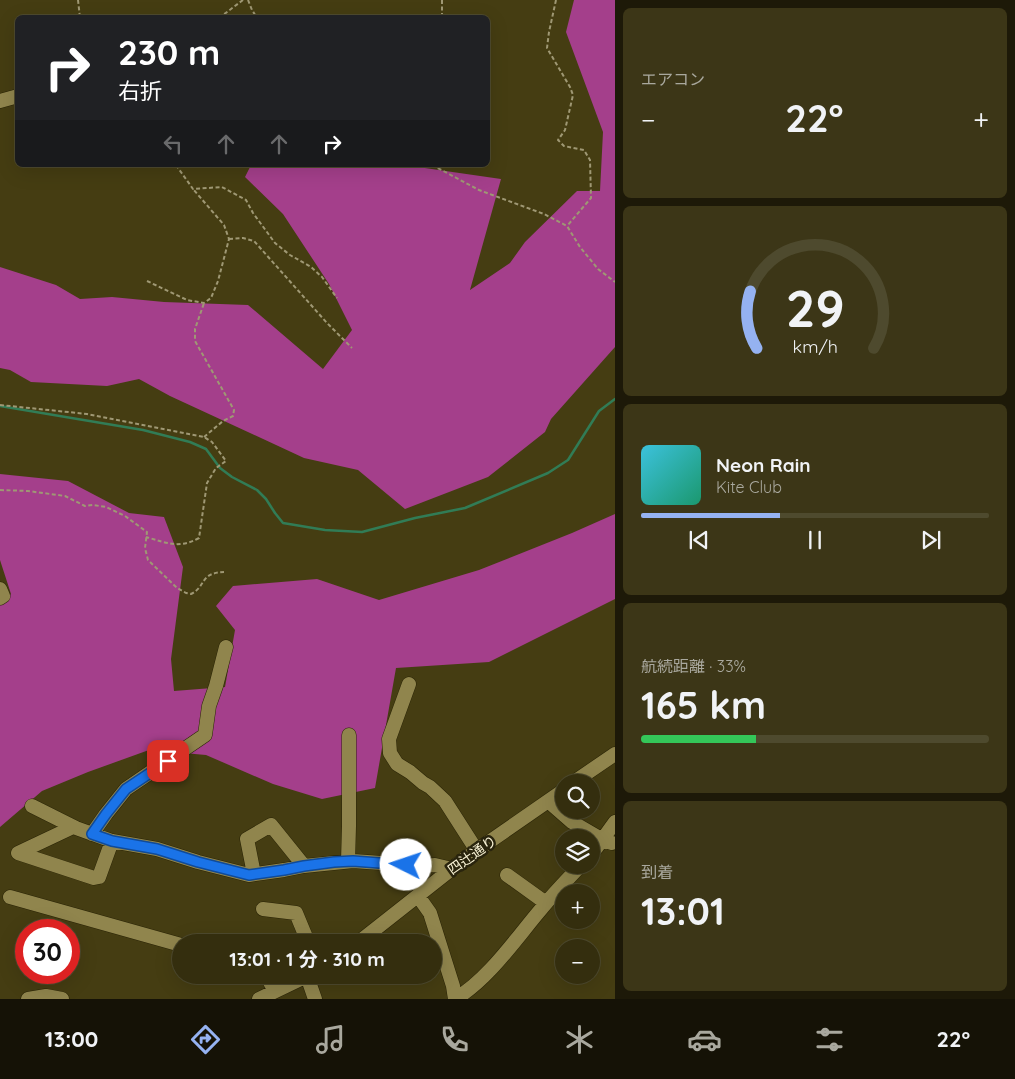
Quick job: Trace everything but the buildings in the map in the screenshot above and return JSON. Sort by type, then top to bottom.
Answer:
[{"type":"street","points":[[0,101],[15,97]]},
{"type":"street","points":[[0,589],[3,596],[0,598]]},
{"type":"street","points":[[92,834],[126,789],[205,735],[209,706],[226,647]]},
{"type":"street","points":[[408,684],[389,740],[390,753],[397,764],[430,786],[445,801],[477,851]]},
{"type":"street","points":[[348,862],[349,734]]},
{"type":"street","points":[[586,774],[615,754]]},
{"type":"street","name":"四辻通り","points":[[369,934],[452,869],[555,796]]},
{"type":"street","points":[[548,801],[572,822],[607,842]]},
{"type":"street","points":[[32,806],[74,827],[112,841],[157,849],[249,875],[304,866],[348,862],[435,865],[452,869]]},
{"type":"street","points":[[600,847],[607,842],[615,822]]},
{"type":"street","points":[[254,874],[248,839],[271,825],[304,866]]},
{"type":"street","points":[[74,827],[18,853],[94,878],[99,876],[112,841]]},
{"type":"street","points":[[418,896],[430,913],[453,986],[455,999],[468,992],[501,958],[573,874]]},
{"type":"street","points":[[507,875],[546,903]]},
{"type":"street","points":[[10,897],[172,942]]},
{"type":"street","points":[[263,909],[296,913],[305,934]]},
{"type":"street","points":[[271,984],[275,992]]},
{"type":"street","points":[[258,999],[292,984]]},
{"type":"street","points":[[310,984],[315,999]]},
{"type":"street","points":[[28,999],[46,996],[62,999]]},
{"type":"path","points":[[78,0],[80,15]]},
{"type":"path","points":[[223,15],[243,0]]},
{"type":"path","points":[[248,0],[255,15]]},
{"type":"path","points":[[442,0],[442,15]]},
{"type":"path","points":[[556,0],[547,48],[570,87],[572,95],[565,130],[558,140],[564,146],[584,150],[590,160],[591,198],[567,226]]},
{"type":"path","points":[[177,167],[193,189],[224,225],[229,240],[218,281],[211,298],[204,303],[195,329],[195,341],[234,410],[233,416],[223,421],[204,437]]},
{"type":"path","points":[[436,167],[479,190],[544,214],[567,226],[580,247],[598,269],[615,282]]},
{"type":"path","points":[[193,189],[222,186],[246,200],[275,243],[290,255],[311,267],[322,277],[337,298]]},
{"type":"path","points":[[229,240],[243,238],[254,241],[327,323],[352,348]]},
{"type":"path","points":[[147,281],[187,300],[204,303]]},
{"type":"path","points":[[0,405],[88,414],[204,437],[212,442],[226,461],[216,468],[207,483],[199,538],[189,544],[177,545],[146,537]]},
{"type":"path","points":[[0,490],[28,491],[65,496],[85,506],[106,507],[125,516],[147,532],[145,548],[148,560],[177,588],[186,593],[196,592],[206,576],[224,572]]},
{"type":"shaded area","points":[[574,0],[615,0],[615,347],[551,419],[545,432],[488,477],[405,509],[358,470],[304,458],[170,396],[139,379],[107,386],[31,382],[10,370],[0,368],[0,267],[56,285],[80,299],[112,297],[164,302],[248,305],[323,369],[352,330],[329,284],[283,214],[245,177],[250,167],[418,167],[501,179],[470,290],[510,263],[525,242],[577,191],[600,191],[603,132],[566,32]]},
{"type":"shaded area","points":[[0,474],[68,481],[129,513],[164,517],[183,567],[171,659],[174,691],[225,687],[235,630],[216,606],[233,586],[317,579],[379,600],[479,570],[615,514],[615,599],[489,662],[396,668],[375,788],[322,799],[273,784],[206,755],[149,750],[42,791],[0,827],[0,605],[11,594],[0,560]]},
{"type":"waterway","points":[[0,406],[143,430],[190,442],[206,449],[220,468],[232,477],[257,490],[283,523],[325,530],[362,532],[415,518],[465,508],[548,473],[568,460],[599,411],[615,399]]},
{"type":"route","points":[[168,761],[126,789],[92,834],[112,841],[157,849],[249,875],[334,862],[353,861],[406,865]]}]
